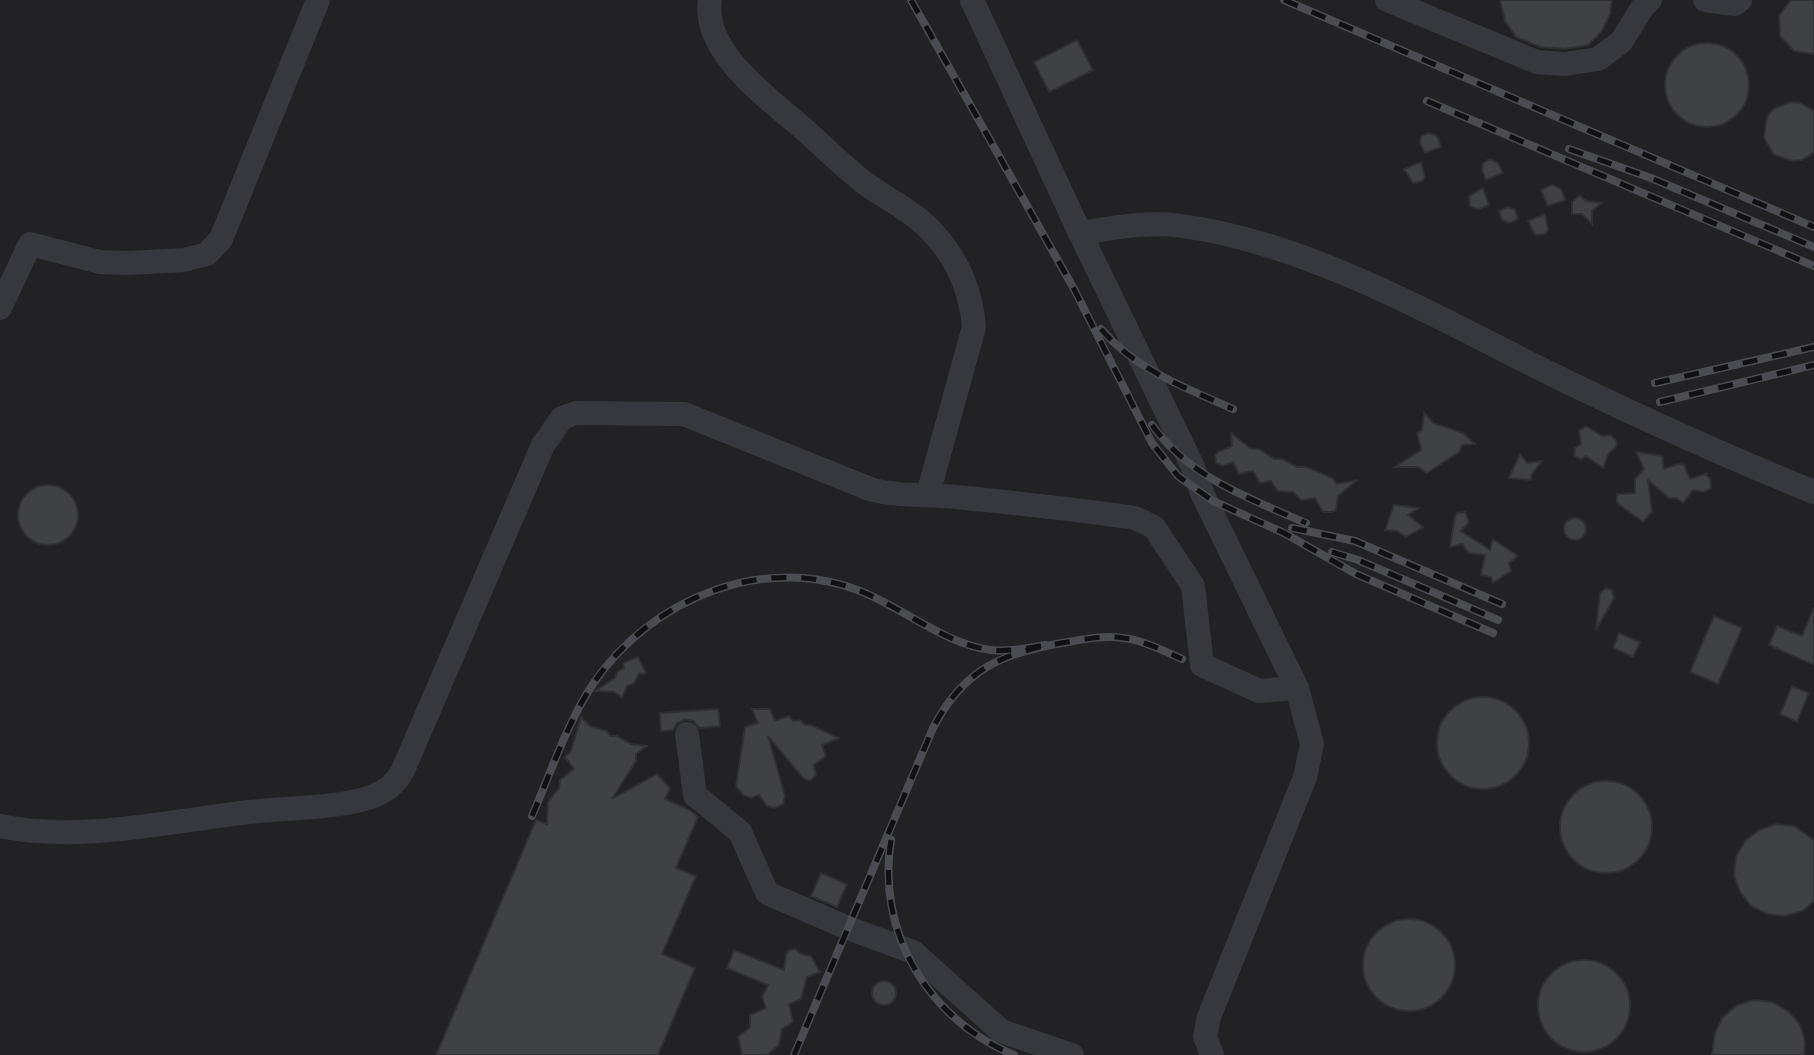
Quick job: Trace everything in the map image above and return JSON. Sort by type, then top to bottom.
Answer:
[{"type":"lane","points":[[0,308],[30,244],[100,262],[184,260],[207,254],[221,239],[318,0]]},
{"type":"lane","points":[[710,0],[710,27],[743,76],[864,183],[914,215],[934,234],[957,265],[972,305],[974,327],[928,494]]},
{"type":"lane","points":[[972,0],[1297,688],[1312,744],[1305,777],[1209,1017],[1205,1037],[1212,1055]]},
{"type":"lane","points":[[1387,0],[1537,62],[1565,64],[1598,59],[1621,42],[1650,0]]},
{"type":"lane","points":[[1705,0],[1735,4],[1740,0]]},
{"type":"lane","points":[[1080,233],[1135,224],[1182,226],[1289,253],[1404,301],[1677,435],[1814,492]]},
{"type":"lane","points":[[0,826],[45,830],[128,830],[212,816],[356,800],[382,792],[397,782],[543,445],[562,418],[576,413],[684,414],[889,495],[928,494],[1135,518],[1154,527],[1193,586],[1202,665],[1259,691],[1297,688]]},
{"type":"lane","points":[[687,734],[695,795],[740,832],[767,893],[913,952],[1001,1031],[1072,1055]]},
{"type":"shaded area","points":[[0,0],[1814,0],[1814,1055],[0,1055]]},
{"type":"building","points":[[1500,0],[1612,0],[1602,31],[1588,45],[1564,49],[1540,47],[1516,37],[1505,21]]},
{"type":"building","points":[[1791,0],[1814,0],[1814,54],[1794,51],[1780,36],[1779,16]]},
{"type":"building","points":[[1077,40],[1093,70],[1049,92],[1034,62]]},
{"type":"building","points":[[1707,43],[1723,46],[1737,55],[1746,69],[1749,85],[1746,101],[1737,115],[1723,124],[1707,127],[1691,124],[1677,115],[1668,101],[1665,85],[1668,69],[1677,55],[1691,46]]},
{"type":"building","points":[[1791,102],[1814,111],[1814,152],[1802,160],[1792,161],[1773,154],[1764,137],[1767,117],[1773,109]]},
{"type":"building","points":[[1428,133],[1437,136],[1441,147],[1425,153],[1420,143],[1421,136]]},
{"type":"building","points":[[1490,159],[1498,163],[1503,173],[1486,180],[1483,163]]},
{"type":"building","points":[[1421,162],[1425,177],[1413,183],[1404,169]]},
{"type":"building","points":[[1552,185],[1561,189],[1565,200],[1548,206],[1541,190]]},
{"type":"building","points":[[1483,188],[1489,205],[1479,209],[1470,206],[1469,196]]},
{"type":"building","points":[[1580,195],[1586,201],[1602,203],[1592,211],[1592,224],[1582,214],[1572,214],[1572,202]]},
{"type":"building","points":[[1508,207],[1515,210],[1518,219],[1509,223],[1502,220],[1499,211]]},
{"type":"building","points":[[1545,214],[1548,230],[1545,234],[1535,235],[1528,221]]},
{"type":"building","points":[[1424,412],[1433,423],[1463,433],[1475,444],[1462,445],[1459,452],[1427,473],[1418,467],[1395,467],[1421,450],[1417,433],[1422,430]]},
{"type":"building","points":[[1586,426],[1602,436],[1611,435],[1617,442],[1603,468],[1586,456],[1581,459],[1574,456],[1575,448],[1581,444],[1579,431]]},
{"type":"building","points":[[1231,433],[1250,448],[1259,449],[1274,459],[1282,459],[1297,467],[1306,467],[1332,478],[1337,484],[1357,480],[1338,496],[1336,510],[1323,512],[1315,498],[1301,500],[1293,492],[1278,491],[1271,481],[1260,483],[1253,471],[1239,474],[1233,462],[1223,466],[1216,463],[1215,455],[1232,446]]},
{"type":"building","points":[[1636,452],[1662,456],[1664,469],[1684,465],[1690,479],[1708,473],[1711,488],[1704,492],[1693,490],[1683,503],[1677,498],[1669,498],[1648,480],[1652,512],[1643,522],[1617,503],[1617,494],[1635,493],[1635,479],[1644,469]]},
{"type":"building","points":[[1520,454],[1527,463],[1542,461],[1531,475],[1531,480],[1509,478]]},
{"type":"building","points":[[48,485],[59,487],[69,494],[76,504],[76,526],[69,536],[59,543],[48,545],[37,543],[27,536],[20,526],[18,515],[20,504],[27,494],[37,487]]},
{"type":"building","points":[[1394,505],[1419,508],[1408,515],[1423,527],[1406,537],[1397,531],[1385,530]]},
{"type":"building","points":[[1465,512],[1469,522],[1461,531],[1490,550],[1493,539],[1518,556],[1509,563],[1511,571],[1493,583],[1491,577],[1481,575],[1485,555],[1469,553],[1462,544],[1450,547],[1455,516]]},
{"type":"building","points":[[1575,518],[1583,521],[1586,529],[1583,537],[1575,540],[1567,537],[1564,529],[1567,521]]},
{"type":"building","points":[[1606,588],[1612,590],[1614,598],[1596,630],[1600,593]]},
{"type":"building","points":[[1814,607],[1814,665],[1769,645],[1777,626],[1802,636]]},
{"type":"building","points":[[1714,616],[1742,628],[1718,684],[1690,672]]},
{"type":"building","points":[[1619,633],[1640,642],[1633,657],[1613,648]]},
{"type":"building","points":[[638,657],[646,673],[639,674],[634,683],[627,686],[622,698],[614,692],[595,691],[615,678],[617,672],[624,668],[623,663]]},
{"type":"building","points":[[1792,686],[1809,693],[1797,722],[1780,714]]},
{"type":"building","points":[[1483,697],[1500,701],[1515,711],[1525,726],[1529,743],[1525,760],[1515,775],[1500,785],[1483,789],[1466,785],[1451,775],[1441,760],[1437,743],[1441,726],[1451,711],[1466,701]]},
{"type":"building","points":[[718,709],[720,726],[700,728],[686,719],[677,723],[673,730],[661,731],[660,713]]},
{"type":"building","points":[[752,709],[770,709],[775,721],[789,716],[793,721],[800,720],[805,725],[839,738],[822,745],[826,756],[814,765],[816,775],[810,781],[804,779],[768,736],[785,796],[783,804],[775,808],[767,806],[759,795],[751,798],[743,795],[736,786],[745,727],[758,723]]},
{"type":"building","points":[[581,717],[590,726],[607,731],[610,736],[647,746],[636,754],[636,761],[612,799],[657,774],[670,788],[665,799],[698,817],[676,868],[696,876],[662,954],[695,968],[658,1055],[436,1055],[536,820],[547,824],[548,802],[559,788],[560,780],[574,769],[565,757],[571,751]]},
{"type":"building","points":[[1606,781],[1623,785],[1638,795],[1648,810],[1652,827],[1648,844],[1638,859],[1623,869],[1606,873],[1589,869],[1574,859],[1564,844],[1560,827],[1564,810],[1574,795],[1589,785]]},
{"type":"building","points":[[1776,824],[1794,826],[1814,840],[1814,901],[1802,911],[1785,916],[1767,914],[1751,906],[1740,892],[1734,875],[1736,857],[1745,841],[1759,830]]},
{"type":"building","points":[[821,873],[847,884],[837,907],[811,896]]},
{"type":"building","points":[[1409,919],[1426,923],[1441,933],[1451,948],[1455,965],[1451,982],[1441,997],[1426,1007],[1409,1011],[1392,1007],[1377,997],[1367,982],[1363,965],[1367,948],[1377,933],[1392,923]]},
{"type":"building","points":[[795,949],[811,956],[820,972],[807,977],[801,999],[789,1004],[793,1022],[782,1029],[779,1045],[767,1055],[742,1055],[738,1037],[750,1027],[750,1015],[766,1008],[762,997],[768,985],[727,968],[734,950],[784,970],[786,954]]},
{"type":"building","points":[[1584,960],[1601,964],[1616,974],[1626,989],[1630,1006],[1626,1023],[1616,1038],[1601,1048],[1584,1052],[1567,1048],[1552,1038],[1542,1023],[1538,1006],[1542,989],[1552,974],[1567,964]]},
{"type":"building","points":[[884,981],[895,988],[896,993],[889,1004],[884,1005],[873,998],[872,993],[879,982]]},
{"type":"building","points":[[1754,1000],[1772,1002],[1788,1011],[1800,1024],[1805,1042],[1804,1055],[1712,1055],[1715,1033],[1723,1017],[1737,1005]]},
{"type":"railway","points":[[911,0],[1074,289],[1152,443],[1178,476],[1213,501],[1284,533],[1356,574],[1493,633]]},
{"type":"railway","points":[[1284,0],[1814,227]]},
{"type":"railway","points":[[1427,101],[1814,266]]},
{"type":"railway","points":[[1569,149],[1651,178],[1814,247]]},
{"type":"railway","points":[[1101,329],[1145,367],[1233,409]]},
{"type":"railway","points":[[1655,383],[1814,347]]},
{"type":"railway","points":[[1660,402],[1814,365]]},
{"type":"railway","points":[[1152,425],[1167,443],[1202,473],[1242,495],[1306,523]]},
{"type":"railway","points":[[1292,528],[1355,541],[1502,604]]},
{"type":"railway","points":[[1332,552],[1358,560],[1498,620]]},
{"type":"railway","points":[[532,816],[575,715],[593,684],[617,654],[646,628],[678,606],[714,590],[751,581],[789,577],[827,581],[865,593],[943,634],[975,647],[1005,650],[1045,645]]},
{"type":"railway","points":[[794,1055],[933,728],[958,691],[972,677],[1005,658],[1045,646],[1088,639],[1131,639],[1182,659]]},
{"type":"railway","points":[[891,840],[888,875],[892,908],[901,940],[915,969],[934,996],[957,1020],[984,1040],[1014,1055]]}]
